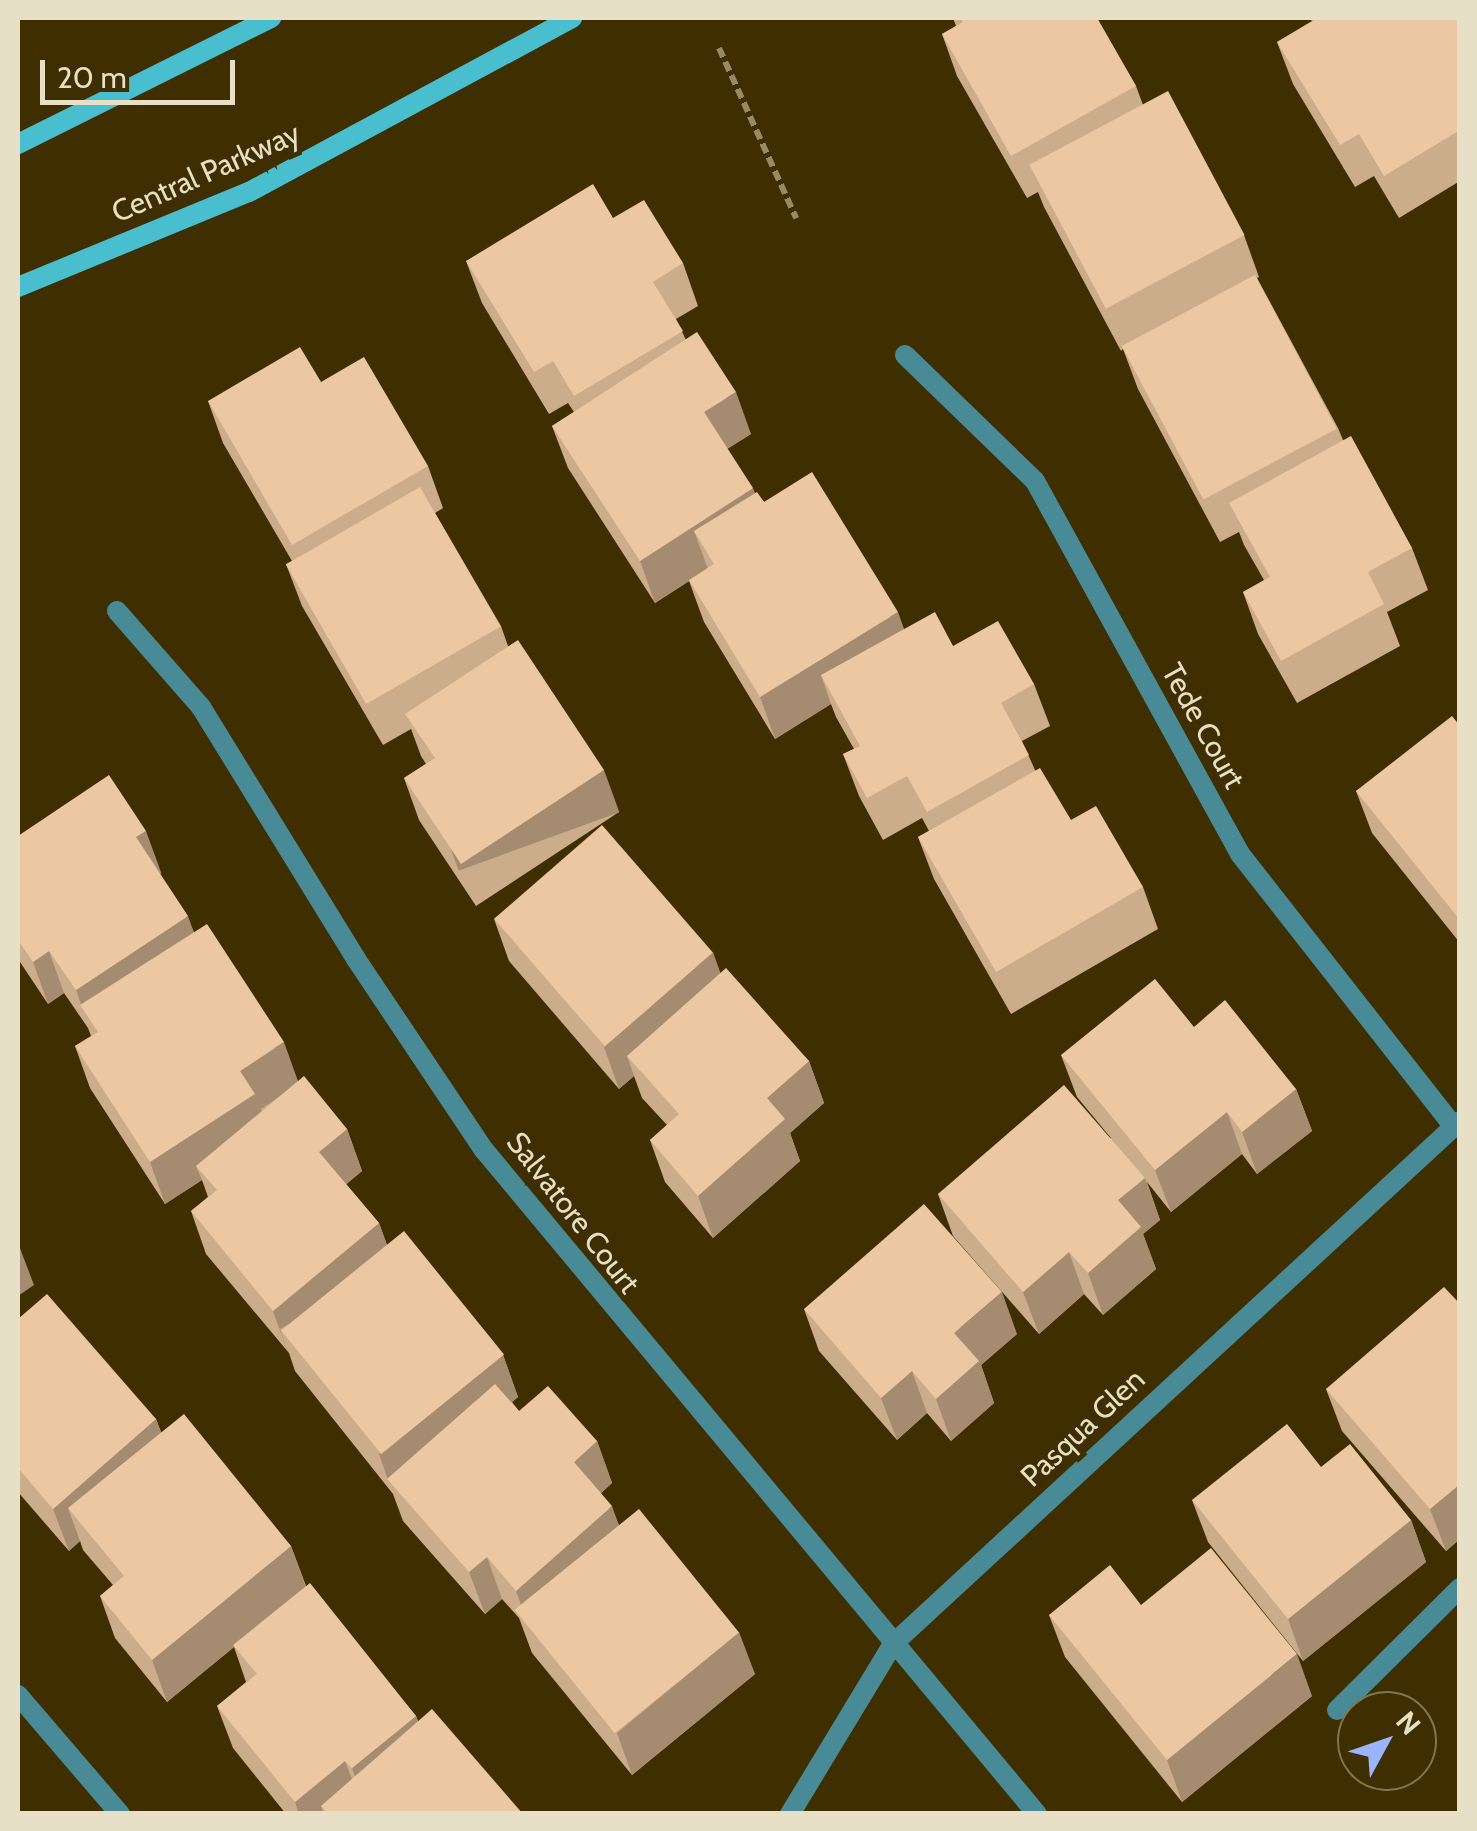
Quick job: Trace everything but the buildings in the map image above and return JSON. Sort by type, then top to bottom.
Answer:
[{"type":"main road","points":[[18,144],[271,18]]},
{"type":"main road","name":"Central Parkway","points":[[18,286],[249,192],[572,18]]},
{"type":"street","name":"Tede Court","points":[[905,355],[1035,481],[1240,854],[1456,1124]]},
{"type":"street","name":"Salvatore Court","points":[[116,611],[201,707],[356,958],[484,1150],[1038,1814]]},
{"type":"street","name":"Pasqua Glen","points":[[790,1814],[893,1644],[1456,1124]]},
{"type":"street","points":[[1356,1691],[1460,1588]]},
{"type":"street","points":[[18,1695],[120,1814]]},
{"type":"path","points":[[720,48],[796,218]]}]
